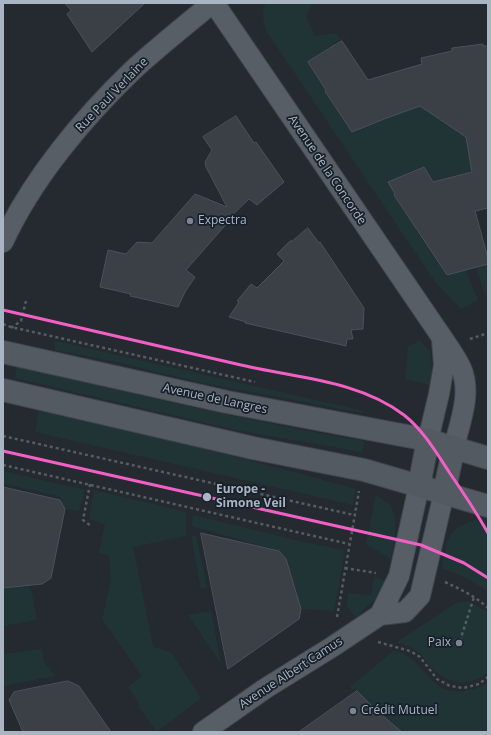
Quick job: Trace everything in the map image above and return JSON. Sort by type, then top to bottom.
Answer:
[{"type":"main road","name":"Avenue de Langres","points":[[3,352],[227,402],[428,440],[488,458]]},
{"type":"main road","points":[[3,390],[253,448],[364,470],[488,506]]},
{"type":"main road","points":[[419,486],[428,440]]},
{"type":"main road","points":[[444,493],[454,447]]},
{"type":"street","name":"Rue Paul Verlaine","points":[[3,242],[27,198],[90,115],[134,70],[213,3]]},
{"type":"street","name":"Avenue de la Concorde","points":[[213,3],[441,336],[461,368],[466,384],[465,400],[454,447]]},
{"type":"street","name":"Avenue de la Concorde","points":[[428,440],[444,365],[441,336]]},
{"type":"street","points":[[380,614],[399,576],[419,486]]},
{"type":"street","name":"Avenue Albert Camus","points":[[203,732],[266,688],[332,647],[380,614],[405,612],[420,596],[425,580],[444,493]]},
{"type":"path","points":[[11,328],[21,321],[26,301]]},
{"type":"path","points":[[3,324],[11,328],[258,383]]},
{"type":"path","points":[[468,340],[488,333]]},
{"type":"path","points":[[3,436],[354,515]]},
{"type":"path","points":[[3,465],[349,544]]},
{"type":"path","points":[[90,484],[83,520],[91,526]]},
{"type":"path","points":[[332,647],[345,568]]},
{"type":"path","points":[[460,641],[474,597]]},
{"type":"path","points":[[348,635],[410,650],[420,657],[437,679],[450,686],[464,688],[479,684],[488,677]]},
{"type":"green space","points":[[266,3],[312,3],[306,16],[315,36],[335,33],[341,39],[334,43],[335,45],[308,62],[352,132],[420,106],[466,137],[468,151],[483,149],[477,170],[433,182],[424,167],[406,173],[407,175],[388,182],[405,213],[407,212],[417,228],[416,230],[447,276],[448,274],[465,269],[478,300],[461,309],[436,283],[267,32],[263,14]]},
{"type":"green space","points":[[487,263],[488,299],[476,268],[476,266]]},
{"type":"green space","points":[[420,340],[430,352],[432,371],[430,385],[405,379],[408,347]]},
{"type":"green space","points":[[55,341],[364,411],[362,413],[194,381],[121,363],[55,350]]},
{"type":"green space","points":[[17,366],[103,387],[277,425],[364,441],[363,453],[240,431],[15,378]]},
{"type":"green space","points":[[39,411],[199,447],[356,489],[353,505],[35,432]]},
{"type":"green space","points":[[3,471],[85,490],[79,511],[65,509],[60,496],[3,484]]},
{"type":"green space","points":[[94,490],[186,512],[186,536],[133,547],[153,647],[171,652],[201,698],[157,732],[139,707],[140,705],[128,687],[142,676],[102,619],[111,581],[109,555],[99,553],[105,524],[89,519]]},
{"type":"green space","points":[[376,495],[389,504],[394,516],[394,546],[391,559],[366,544]]},
{"type":"green space","points":[[193,515],[308,543],[345,550],[334,611],[301,609],[286,559],[279,551],[192,526]]},
{"type":"green space","points":[[475,520],[488,524],[488,592],[466,578],[442,568],[449,537],[458,528]]},
{"type":"green space","points":[[196,535],[207,587],[201,589],[191,536]]},
{"type":"green space","points":[[374,577],[386,581],[381,593],[355,618],[347,605],[348,593],[371,595]]},
{"type":"green space","points":[[29,586],[37,620],[3,626],[3,588]]},
{"type":"green space","points":[[468,601],[488,612],[488,672],[481,677],[467,682],[452,681],[445,678],[430,666],[420,653],[397,642],[456,603]]},
{"type":"green space","points":[[211,611],[221,664],[188,615]]},
{"type":"green space","points":[[42,649],[44,662],[55,676],[3,686],[3,654]]},
{"type":"green space","points":[[393,651],[404,654],[419,666],[433,681],[450,691],[469,690],[488,683],[488,732],[404,732],[376,710],[355,689],[353,690],[350,687]]},
{"type":"building","points":[[65,3],[145,3],[92,52],[67,14],[71,11]]},
{"type":"building","points":[[342,41],[368,80],[422,64],[421,58],[452,51],[452,48],[483,44],[483,46],[488,46],[488,208],[475,211],[488,258],[488,264],[447,275],[394,195],[395,194],[388,182],[424,167],[433,182],[472,172],[466,137],[420,106],[352,132],[308,62]]},
{"type":"building","points":[[236,116],[254,143],[256,142],[284,182],[257,205],[249,199],[228,219],[229,221],[186,270],[195,277],[185,292],[178,307],[130,296],[131,294],[100,287],[108,250],[126,254],[137,242],[152,243],[195,194],[227,207],[206,167],[205,162],[212,150],[203,137]]},
{"type":"building","points":[[308,228],[319,243],[320,242],[364,308],[363,329],[351,330],[353,339],[347,339],[346,346],[245,323],[246,322],[229,317],[239,302],[237,301],[251,284],[257,288],[284,261],[277,254],[290,241]]},
{"type":"building","points":[[3,487],[60,500],[65,509],[51,578],[42,584],[3,588]]},
{"type":"building","points":[[201,533],[279,551],[286,559],[301,609],[299,619],[228,669]]},
{"type":"building","points":[[68,681],[79,686],[111,732],[23,732],[9,700],[14,692]]},
{"type":"building","name":"Crédit Mutuel","points":[[357,691],[376,710],[402,732],[299,732]]},
{"type":"transit line","points":[[3,310],[241,365],[305,377],[347,387],[367,394],[386,403],[404,415],[417,427],[434,449],[488,533]]},
{"type":"transit line","points":[[3,451],[421,545],[464,563],[488,578]]},
{"type":"place","name":"Expectra","points":[[190,221]]},
{"type":"place","name":"Europe - Simone Veil","points":[[207,497]]},
{"type":"place","name":"Paix","points":[[459,643]]},
{"type":"place","name":"Crédit Mutuel","points":[[353,711]]}]
